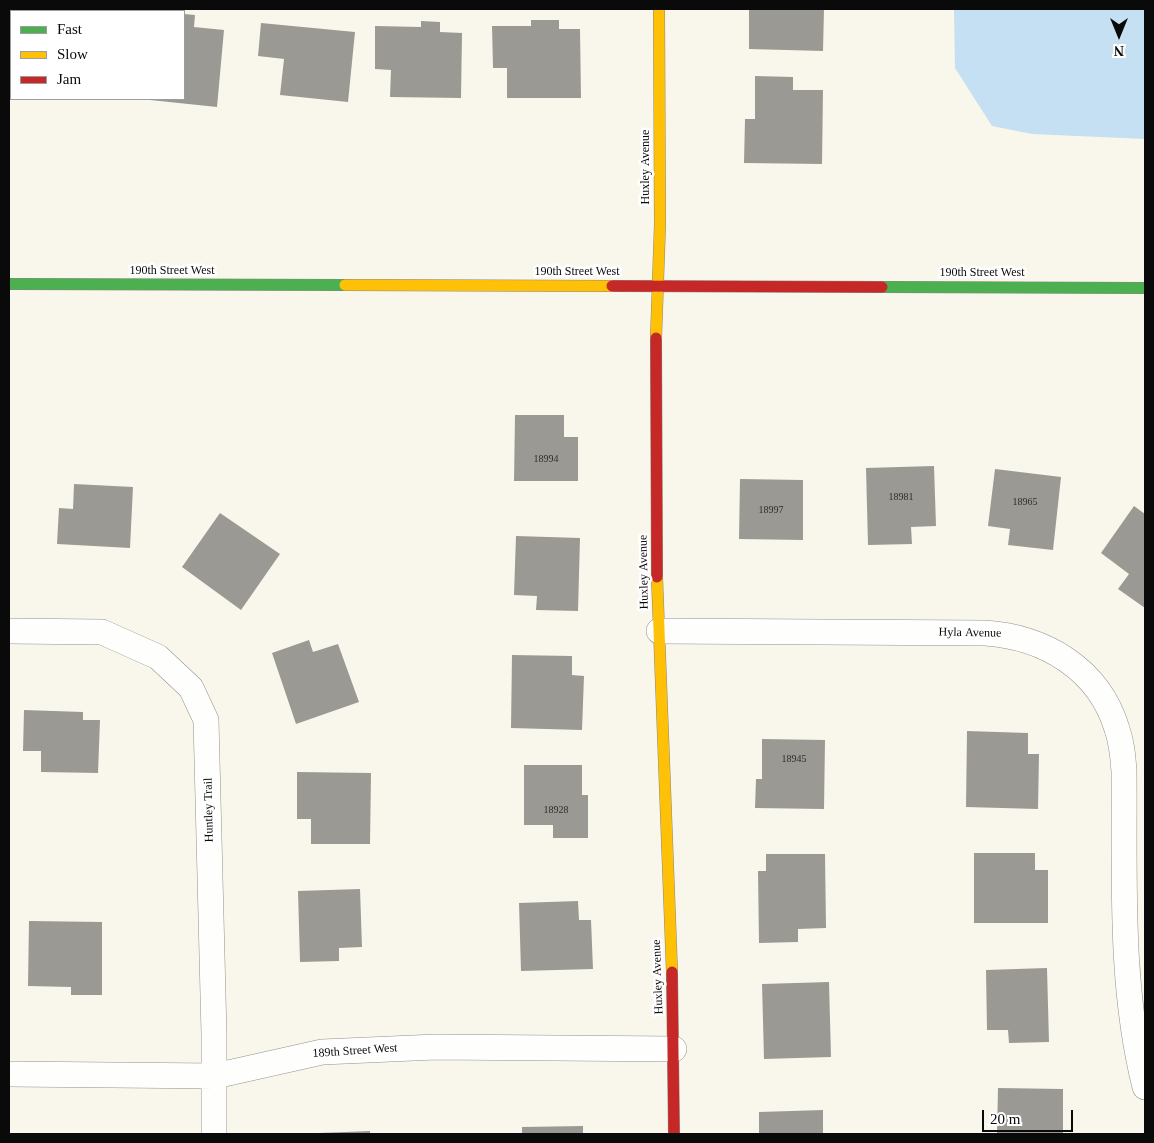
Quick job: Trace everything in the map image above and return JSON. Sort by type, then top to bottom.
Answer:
[{"type":"street","name":"Huxley Avenue","points":[[659,9],[660,224],[656,471],[659,631],[668,836],[674,1048],[674,1134]]},
{"type":"street","name":"190th Street West","points":[[9,284],[1145,288]]},
{"type":"street","name":"Huntley Trail","points":[[9,631],[102,632],[158,658],[191,688],[206,720],[214,1134]]},
{"type":"street","name":"Hyla Avenue","points":[[659,631],[976,632],[1007,634],[1048,648],[1066,659],[1083,673],[1109,708],[1117,728],[1122,750],[1124,771],[1127,975],[1132,1023],[1145,1087]]},
{"type":"street","name":"189th Street West","points":[[9,1074],[214,1076],[322,1052],[436,1046],[674,1048]]},
{"type":"water","points":[[954,9],[1145,9],[1145,139],[1032,134],[992,126],[955,68]]},
{"type":"building","points":[[63,9],[74,10],[29,10]]},
{"type":"building","points":[[749,9],[824,9],[823,51],[749,49]]},
{"type":"building","points":[[185,14],[195,15],[194,27],[224,30],[217,107],[150,100],[185,100]]},
{"type":"building","points":[[531,20],[559,20],[559,29],[580,29],[581,98],[507,98],[507,68],[493,68],[492,26],[531,26]]},
{"type":"building","points":[[421,21],[440,22],[440,32],[462,33],[461,98],[390,97],[391,70],[375,69],[375,26],[421,27]]},
{"type":"building","points":[[261,23],[355,32],[348,102],[280,95],[284,59],[258,56]]},
{"type":"building","points":[[755,76],[793,77],[793,90],[823,90],[822,164],[744,163],[745,119],[755,119]]},
{"type":"building","points":[[515,415],[564,415],[564,437],[578,437],[578,481],[514,481]]},
{"type":"building","points":[[934,466],[936,526],[911,527],[912,544],[868,545],[866,468]]},
{"type":"building","points":[[995,469],[1061,477],[1053,550],[1008,545],[1010,529],[988,526]]},
{"type":"building","points":[[740,479],[803,480],[803,540],[739,539]]},
{"type":"building","points":[[74,484],[133,487],[130,548],[57,544],[59,508],[73,509]]},
{"type":"building","points":[[1134,506],[1145,514],[1145,608],[1118,589],[1129,574],[1101,553]]},
{"type":"building","points":[[220,513],[280,554],[241,610],[182,567]]},
{"type":"building","points":[[516,536],[580,538],[578,611],[536,610],[537,596],[514,595]]},
{"type":"building","points":[[309,640],[313,652],[338,644],[359,702],[296,724],[272,653]]},
{"type":"building","points":[[512,655],[572,656],[572,675],[584,676],[582,730],[511,728]]},
{"type":"building","points":[[24,710],[83,712],[83,720],[100,720],[98,773],[41,772],[41,751],[23,751]]},
{"type":"building","points":[[967,731],[1028,733],[1028,754],[1039,754],[1038,809],[966,807]]},
{"type":"building","points":[[762,739],[825,740],[824,809],[755,808],[756,779],[762,779]]},
{"type":"building","points":[[524,765],[582,765],[582,795],[588,795],[588,838],[553,838],[553,825],[524,825]]},
{"type":"building","points":[[297,772],[371,773],[370,844],[311,844],[311,819],[297,819]]},
{"type":"building","points":[[974,853],[1035,853],[1035,870],[1048,870],[1048,923],[974,923]]},
{"type":"building","points":[[766,854],[825,854],[826,928],[798,929],[798,942],[759,943],[758,871],[766,871]]},
{"type":"building","points":[[360,889],[362,947],[339,948],[339,961],[300,962],[298,891]]},
{"type":"building","points":[[578,901],[579,920],[591,920],[593,969],[521,971],[519,903]]},
{"type":"building","points":[[29,921],[102,922],[102,995],[71,995],[71,987],[28,986]]},
{"type":"building","points":[[1047,968],[1049,1042],[1009,1043],[1008,1030],[987,1030],[986,970]]},
{"type":"building","points":[[829,982],[831,1057],[764,1059],[762,984]]},
{"type":"building","points":[[998,1088],[1063,1089],[1063,1134],[997,1134]]},
{"type":"building","points":[[823,1110],[823,1134],[759,1134],[759,1112]]},
{"type":"building","points":[[583,1126],[583,1134],[522,1134],[522,1127]]},
{"type":"building","points":[[370,1131],[370,1134],[319,1134],[319,1133]]},
{"type":"traffic: fast","points":[[9,284],[345,285]]},
{"type":"traffic: fast","points":[[882,287],[1145,288]]},
{"type":"traffic: slow","points":[[656,338],[660,224],[659,9]]},
{"type":"traffic: slow","points":[[345,285],[612,286]]},
{"type":"traffic: slow","points":[[657,577],[672,972]]},
{"type":"traffic: jam","points":[[612,286],[882,287]]},
{"type":"traffic: jam","points":[[656,338],[657,577]]},
{"type":"traffic: jam","points":[[672,972],[674,1134]]}]
